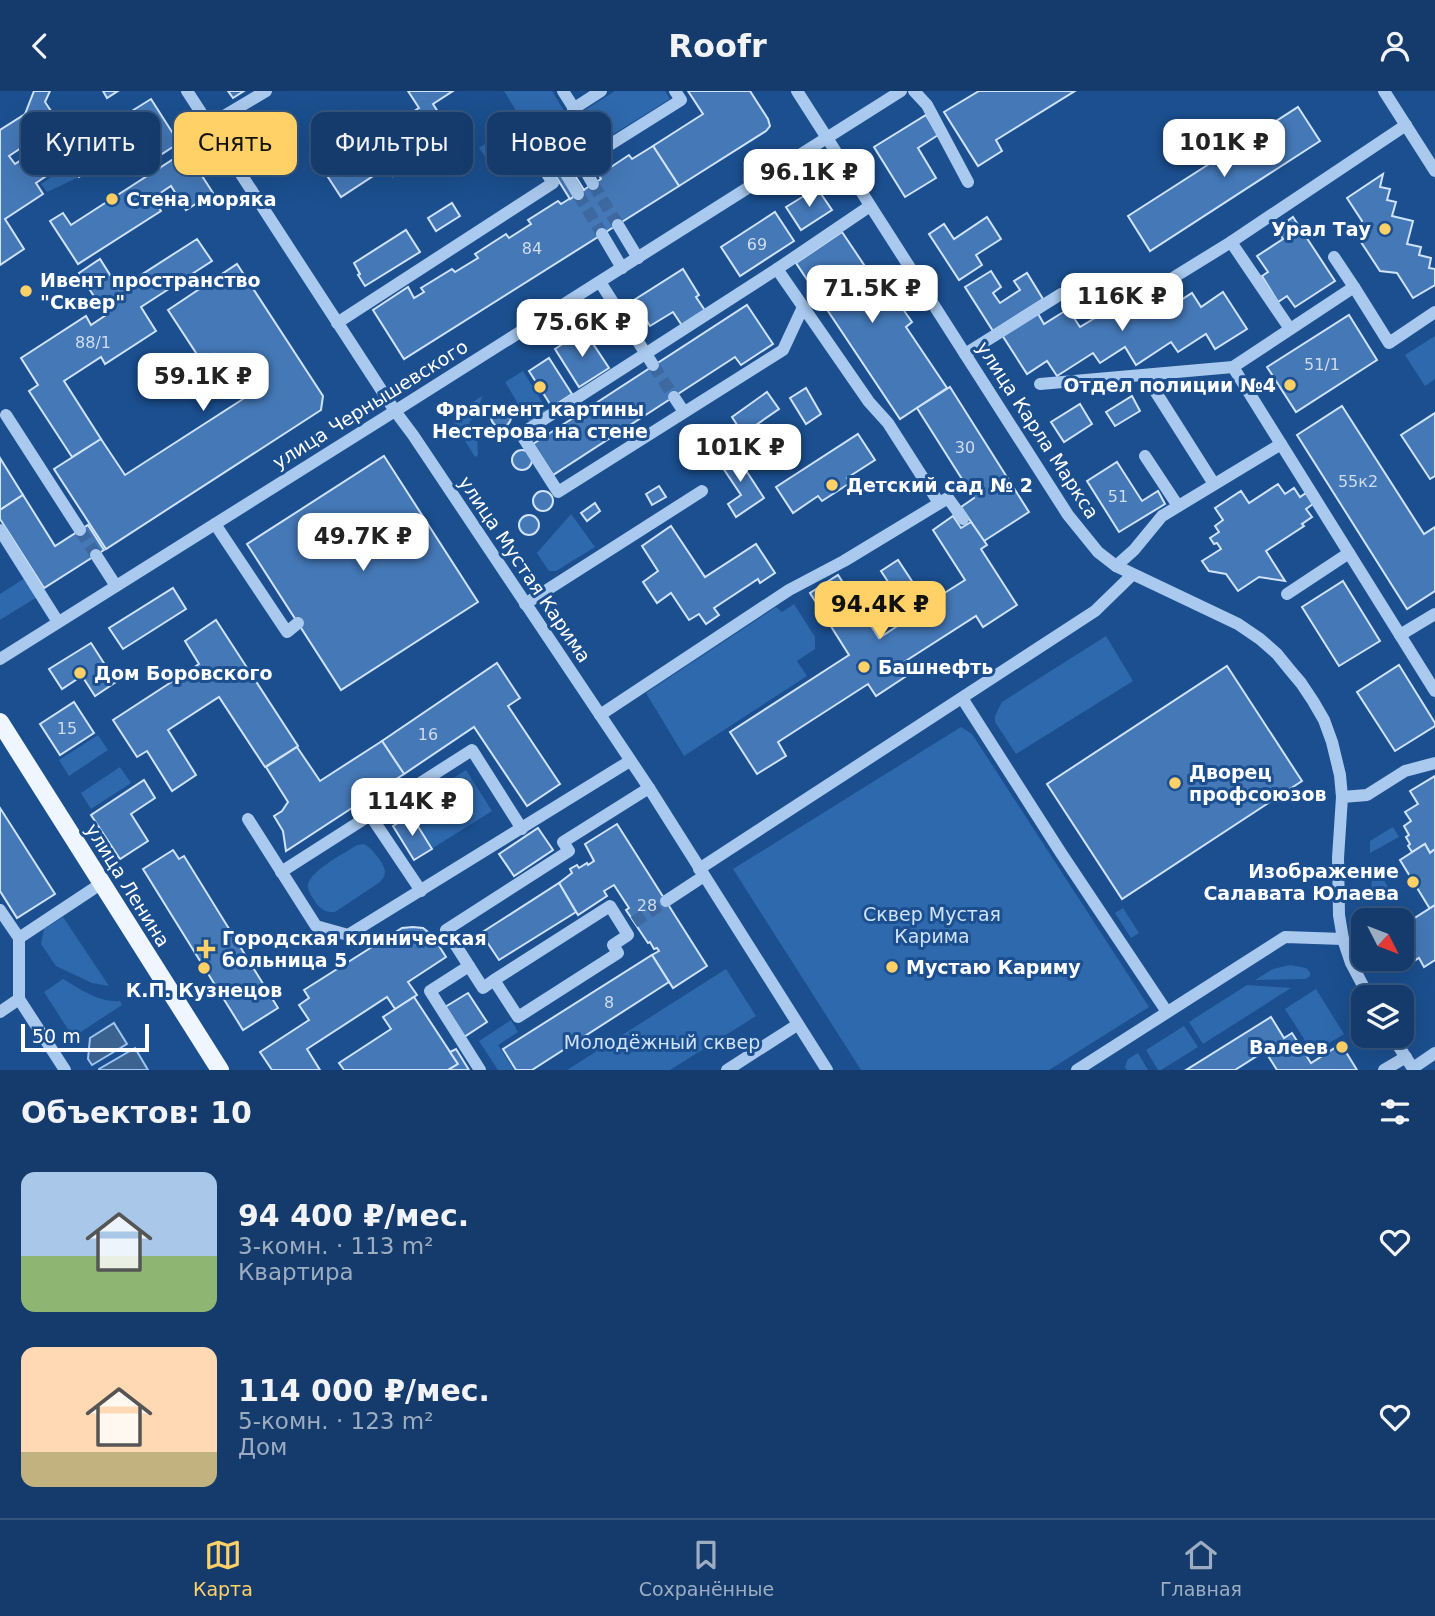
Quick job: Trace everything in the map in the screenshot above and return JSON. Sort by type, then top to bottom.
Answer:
[{"type":"main road","name":"улица Ленина","points":[[0,722],[220,1070]]},
{"type":"street","name":"улица Мустая Карима","points":[[187,91],[201,112]]},
{"type":"street","points":[[231,112],[267,91]]},
{"type":"street","points":[[563,91],[575,112]]},
{"type":"street","points":[[573,109],[601,91]]},
{"type":"street","points":[[611,145],[681,100],[675,91]]},
{"type":"street","name":"улица Карла Маркса","points":[[797,91],[1068,515],[1098,552],[1132,575],[1238,624],[1277,654],[1301,683],[1324,720],[1336,758],[1342,797],[1338,858],[1339,915],[1343,939],[1363,985]]},
{"type":"street","name":"улица Чернышевского","points":[[0,659],[901,91]]},
{"type":"street","points":[[914,91],[927,105],[968,182]]},
{"type":"street","points":[[1384,91],[1435,171]]},
{"type":"street","points":[[965,354],[1060,294],[1142,297],[1231,242],[1406,125]]},
{"type":"street","name":"улица Мустая Карима","points":[[241,175],[395,411],[649,788],[827,1070]]},
{"type":"street","points":[[337,323],[553,183],[548,175]]},
{"type":"street","points":[[567,175],[578,194]]},
{"type":"street","points":[[588,175],[593,184]]},
{"type":"street","points":[[803,307],[783,350],[558,492],[521,434],[870,206]]},
{"type":"street","points":[[618,225],[638,258]]},
{"type":"street","points":[[602,234],[622,268]]},
{"type":"street","points":[[1231,242],[1290,329]]},
{"type":"street","points":[[1334,257],[1389,343],[1435,312]]},
{"type":"street","points":[[777,269],[869,402],[888,423],[939,503]]},
{"type":"street","points":[[600,282],[653,365]]},
{"type":"street","points":[[1040,384],[1233,367],[1354,287]]},
{"type":"street","points":[[1233,367],[1435,691]]},
{"type":"street","points":[[1145,375],[1214,484]]},
{"type":"street","points":[[674,397],[684,412]]},
{"type":"street","points":[[6,415],[80,530]]},
{"type":"street","points":[[1116,566],[1134,550],[1162,516],[1280,444]]},
{"type":"street","points":[[1145,456],[1178,506]]},
{"type":"street","points":[[524,604],[702,491]]},
{"type":"street","points":[[600,715],[789,590],[844,561],[948,498],[963,519]]},
{"type":"street","points":[[215,524],[287,632],[298,623]]},
{"type":"street","points":[[0,530],[58,622]]},
{"type":"street","points":[[1287,594],[1349,553]]},
{"type":"street","points":[[96,555],[116,586]]},
{"type":"street","points":[[666,901],[702,872],[1094,611],[1132,575]]},
{"type":"street","points":[[1400,635],[1435,614]]},
{"type":"street","points":[[962,698],[1167,1012]]},
{"type":"street","points":[[281,872],[472,750],[522,829]]},
{"type":"street","points":[[248,820],[316,926],[348,935],[630,761]]},
{"type":"street","points":[[1342,797],[1367,795],[1405,771],[1435,762]]},
{"type":"street","points":[[494,980],[518,1017],[618,953],[613,945],[628,935],[629,925],[610,906],[494,980],[483,988],[446,930],[569,851],[563,842],[649,788]]},
{"type":"street","points":[[370,815],[421,891]]},
{"type":"street","points":[[19,938],[102,883]]},
{"type":"street","points":[[0,909],[19,938],[19,999],[65,1070]]},
{"type":"street","points":[[1077,1070],[1285,937],[1343,939]]},
{"type":"street","points":[[469,966],[429,991],[480,1070]]},
{"type":"street","points":[[0,1011],[19,999]]},
{"type":"street","points":[[727,1070],[797,1025]]},
{"type":"street","points":[[1400,1048],[1411,1065]]},
{"type":"street","points":[[1384,1070],[1411,1065],[1435,1053]]},
{"type":"green space","points":[[504,91],[552,91],[565,112],[517,112]]},
{"type":"green space","points":[[615,91],[665,91],[670,99],[611,136],[611,112],[585,110]]},
{"type":"green space","points":[[487,143],[487,159],[479,148]]},
{"type":"green space","points":[[54,175],[79,177],[47,192],[41,184]]},
{"type":"green space","points":[[1435,336],[1435,379],[1425,386],[1405,355]]},
{"type":"green space","points":[[523,371],[547,410],[529,422],[505,382]]},
{"type":"green space","points":[[482,396],[477,416],[470,421],[469,426],[471,434],[477,437],[478,455],[475,457],[453,421],[455,414]]},
{"type":"green space","points":[[571,514],[595,547],[556,571],[549,571],[537,553]]},
{"type":"green space","points":[[25,578],[37,597],[0,620],[0,594]]},
{"type":"green space","points":[[794,604],[815,637],[815,649],[797,661],[807,676],[684,756],[646,693],[776,607],[782,612]]},
{"type":"green space","points":[[1106,636],[1133,681],[1016,754],[995,722],[1002,702]]},
{"type":"green space","name":"Сквер Мустая Карима","points":[[961,727],[972,734],[1149,1007],[1049,1070],[861,1070],[733,869]]},
{"type":"green space","points":[[98,735],[108,750],[69,776],[59,760]]},
{"type":"green space","points":[[120,767],[131,783],[91,809],[81,793]]},
{"type":"green space","points":[[466,770],[492,811],[433,848],[407,807]]},
{"type":"green space","points":[[1393,827],[1399,837],[1370,853],[1370,841]]},
{"type":"green space","points":[[364,844],[382,864],[384,877],[335,912],[322,909],[309,892],[309,882],[327,864],[357,845]]},
{"type":"green space","points":[[1372,875],[1381,875],[1392,894],[1371,898]]},
{"type":"green space","points":[[1123,908],[1139,933],[1131,938],[1115,913]]},
{"type":"green space","points":[[63,917],[109,986],[92,983],[56,966],[41,944],[44,929]]},
{"type":"green space","points":[[1290,965],[1306,968],[1310,976],[1306,979],[1255,980],[1273,969]]},
{"type":"green space","name":"Молодёжный сквер","points":[[726,969],[756,1016],[670,1070],[567,1070]]},
{"type":"green space","points":[[63,979],[105,1000],[120,1001],[122,1005],[73,1037],[44,992]]},
{"type":"green space","points":[[1247,985],[1291,988],[1203,1044],[1189,1022]]},
{"type":"green space","points":[[1316,989],[1344,1034],[1313,1053],[1285,1009]]},
{"type":"green space","points":[[511,1020],[518,1032],[498,1045],[514,1070],[498,1070],[479,1041]]},
{"type":"green space","points":[[1184,1026],[1198,1047],[1158,1070],[1146,1050]]},
{"type":"green space","points":[[1138,1053],[1148,1070],[1127,1070],[1125,1067],[1128,1059]]},
{"type":"shaded area","points":[[114,1023],[127,1044],[92,1065],[88,1059],[90,1038]]},
{"type":"shaded area","points":[[135,1048],[148,1070],[99,1070],[99,1069]]},
{"type":"building","points":[[34,91],[50,91],[45,102],[52,112],[26,112]]},
{"type":"building","points":[[103,91],[118,91],[107,98]]},
{"type":"building","points":[[228,91],[244,91],[233,98]]},
{"type":"building","points":[[408,91],[453,91],[433,104],[438,112],[412,112],[419,108]]},
{"type":"building","points":[[688,91],[750,91],[770,126],[679,186],[653,146],[703,114]]},
{"type":"building","points":[[979,91],[1075,91],[996,140],[1002,151],[978,166],[944,112]]},
{"type":"building","points":[[151,99],[159,112],[130,112]]},
{"type":"building","points":[[1298,107],[1320,141],[1150,251],[1128,216]]},
{"type":"building","points":[[160,113],[174,135],[174,146],[160,155]]},
{"type":"building","points":[[926,115],[938,135],[918,148],[936,178],[905,197],[874,147]]},
{"type":"building","points":[[21,117],[21,148],[9,156],[15,164],[21,160],[21,175],[48,175],[36,183],[43,194],[5,219],[24,249],[0,265],[0,130]]},
{"type":"building","points":[[653,146],[679,186],[404,359],[373,310],[408,287],[414,298],[424,292],[421,288],[452,269],[455,272],[478,258],[475,254],[506,234],[509,238],[531,224],[528,220],[558,201],[561,204],[601,179],[599,175],[611,175],[611,167],[629,155],[632,159]]},
{"type":"building","points":[[174,159],[174,175],[201,175],[213,193],[186,210],[171,186],[153,198],[161,211],[78,264],[50,221],[63,213],[71,225],[149,175],[160,175],[160,168]]},
{"type":"building","name":"Урал Тау","points":[[1383,174],[1380,187],[1390,189],[1387,200],[1396,202],[1392,216],[1413,221],[1407,244],[1421,247],[1419,255],[1431,258],[1429,268],[1435,269],[1435,285],[1413,298],[1397,273],[1380,271],[1357,236],[1362,221],[1347,198]]},
{"type":"building","points":[[327,175],[375,175],[341,197]]},
{"type":"building","points":[[555,175],[575,175],[584,190],[570,199]]},
{"type":"building","points":[[817,188],[832,210],[801,230],[786,207]]},
{"type":"building","points":[[452,203],[460,216],[436,231],[428,218]]},
{"type":"building","points":[[775,212],[794,241],[740,276],[721,247]]},
{"type":"building","points":[[987,217],[1001,239],[976,255],[982,265],[959,280],[929,234],[944,224],[954,239]]},
{"type":"building","points":[[1293,217],[1335,281],[1295,307],[1287,296],[1278,302],[1262,276],[1268,272],[1257,256],[1283,239],[1276,229]]},
{"type":"building","points":[[406,230],[420,252],[365,286],[354,263]]},
{"type":"building","points":[[842,232],[885,296],[891,292],[912,322],[906,327],[947,388],[900,419],[796,263]]},
{"type":"building","points":[[197,239],[212,261],[141,307],[156,331],[105,364],[101,357],[64,381],[101,439],[72,457],[29,391],[38,385],[21,358],[86,316],[91,325],[106,315],[79,273],[100,259],[119,289]]},
{"type":"building","points":[[237,264],[323,396],[321,410],[106,549],[54,469],[101,439],[125,475],[243,399],[214,354],[202,362],[168,310]]},
{"type":"building","points":[[683,269],[706,312],[683,327],[673,312],[650,326],[634,300]]},
{"type":"building","points":[[991,271],[1001,287],[993,293],[1000,303],[1020,290],[1014,281],[1027,273],[1043,299],[993,331],[965,287]]},
{"type":"building","points":[[1223,292],[1247,329],[1215,349],[1206,334],[1178,352],[1171,342],[1136,365],[1125,347],[1100,363],[1093,353],[1057,376],[1047,361],[1027,374],[1002,335],[1037,312],[1044,324],[1068,309],[1080,327],[1113,307],[1121,320],[1152,300],[1161,313],[1192,293],[1201,307]]},
{"type":"building","points":[[747,305],[773,344],[741,365],[735,357],[553,475],[533,444]]},
{"type":"building","points":[[1349,315],[1377,360],[1296,412],[1267,367]]},
{"type":"building","points":[[584,330],[609,368],[579,387],[555,349]]},
{"type":"building","points":[[549,358],[572,394],[552,407],[529,371]]},
{"type":"building","points":[[950,387],[1029,512],[984,541],[961,507],[974,498],[917,408]]},
{"type":"building","points":[[806,388],[821,414],[806,424],[790,398]]},
{"type":"building","points":[[767,392],[779,409],[743,434],[732,417]]},
{"type":"building","points":[[1132,396],[1140,411],[1115,426],[1106,412]]},
{"type":"building","points":[[1080,404],[1092,424],[1064,442],[1051,422]]},
{"type":"building","points":[[1342,406],[1424,534],[1435,527],[1435,591],[1407,609],[1297,435]]},
{"type":"building","points":[[501,407],[508,410],[511,417],[508,424],[501,427],[494,424],[491,417],[494,410]]},
{"type":"building","points":[[1435,413],[1435,476],[1430,479],[1401,435]]},
{"type":"building","points":[[858,434],[875,460],[847,478],[850,483],[822,501],[818,496],[793,513],[776,487]]},
{"type":"building","points":[[732,449],[764,498],[736,517],[728,504],[741,495],[717,459]]},
{"type":"building","points":[[522,450],[529,453],[532,460],[529,467],[522,470],[515,467],[512,460],[515,453]]},
{"type":"building","points":[[384,456],[478,602],[341,690],[247,544]]},
{"type":"building","points":[[0,458],[23,495],[0,510]]},
{"type":"building","points":[[1117,462],[1142,501],[1158,491],[1165,504],[1119,532],[1087,481]]},
{"type":"building","points":[[1278,484],[1285,494],[1294,488],[1300,497],[1306,493],[1313,504],[1306,509],[1312,517],[1302,524],[1304,526],[1266,551],[1285,581],[1259,577],[1238,591],[1226,574],[1209,571],[1202,561],[1221,549],[1210,538],[1219,532],[1215,526],[1223,520],[1215,508],[1241,491],[1249,503]]},
{"type":"building","points":[[659,486],[666,497],[652,505],[646,494]]},
{"type":"building","points":[[543,491],[550,494],[553,501],[550,508],[543,511],[536,508],[533,501],[536,494]]},
{"type":"building","points":[[23,495],[55,546],[88,525],[104,550],[44,588],[0,519],[0,510]]},
{"type":"building","points":[[595,503],[600,511],[587,521],[581,513]]},
{"type":"building","points":[[529,515],[536,518],[539,525],[536,532],[529,535],[522,532],[519,525],[522,518]]},
{"type":"building","points":[[953,516],[961,528],[971,522],[987,545],[981,549],[1017,605],[983,627],[976,616],[901,664],[908,675],[876,696],[868,684],[778,742],[786,756],[757,774],[730,732],[849,655],[810,593],[838,575],[879,638],[911,617],[881,571],[898,560],[927,604],[965,580],[933,530]]},
{"type":"building","points":[[671,526],[705,577],[756,544],[775,573],[760,583],[758,579],[714,608],[719,615],[706,624],[699,614],[689,620],[671,593],[657,603],[643,582],[658,571],[642,546]]},
{"type":"building","points":[[1343,581],[1380,641],[1339,666],[1302,607]]},
{"type":"building","points":[[173,588],[186,609],[123,649],[109,628]]},
{"type":"building","points":[[216,620],[298,746],[265,767],[219,697],[168,730],[196,775],[172,791],[147,751],[137,757],[113,720],[199,664],[185,641]]},
{"type":"building","name":"Дом Боровского","points":[[91,643],[116,682],[95,696],[82,676],[62,689],[49,669]]},
{"type":"building","points":[[497,663],[520,698],[508,706],[560,784],[527,806],[474,727],[404,774],[382,741]]},
{"type":"building","points":[[1399,665],[1435,726],[1395,751],[1357,692]]},
{"type":"building","name":"Дворец профсоюзов","points":[[1227,666],[1302,781],[1122,899],[1047,784]]},
{"type":"building","points":[[74,702],[94,733],[60,755],[40,724]]},
{"type":"building","points":[[382,741],[404,774],[286,851],[283,831],[274,816],[282,811],[288,802],[266,767],[297,747],[320,781]]},
{"type":"building","points":[[1435,776],[1435,849],[1430,853],[1425,844],[1412,852],[1406,837],[1409,835],[1404,826],[1411,821],[1405,812],[1418,804],[1410,791]]},
{"type":"building","points":[[144,780],[155,798],[131,814],[148,841],[120,859],[91,815]]},
{"type":"building","points":[[0,808],[55,894],[17,918],[0,891]]},
{"type":"building","points":[[411,815],[432,849],[414,860],[393,826]]},
{"type":"building","points":[[617,824],[707,966],[673,988],[652,955],[659,951],[648,943],[626,910],[629,908],[614,885],[604,891],[607,896],[578,915],[559,883],[572,873],[570,869],[594,861],[585,844]]},
{"type":"building","points":[[538,828],[553,850],[514,876],[499,854]]},
{"type":"building","points":[[1425,844],[1430,853],[1435,849],[1435,905],[1430,909],[1400,860]]},
{"type":"building","points":[[173,850],[179,859],[184,856],[278,1008],[243,1030],[143,869]]},
{"type":"building","points":[[559,883],[576,912],[499,960],[481,933]]},
{"type":"building","points":[[1435,905],[1435,960],[1424,967],[1419,958],[1414,961],[1414,918]]},
{"type":"building","points":[[402,928],[423,928],[432,935],[446,957],[408,982],[417,995],[395,1009],[387,997],[307,1049],[320,1070],[272,1070],[260,1052],[309,1020],[299,1005],[309,998],[304,990]]},
{"type":"building","points":[[652,955],[669,982],[532,1070],[516,1070],[503,1049]]},
{"type":"building","points":[[468,993],[487,1022],[464,1037],[445,1007]]},
{"type":"building","points":[[414,997],[458,1064],[448,1070],[344,1070],[339,1063],[391,1029],[383,1017]]},
{"type":"building","points":[[1271,1017],[1284,1038],[1292,1033],[1311,1063],[1341,1044],[1357,1070],[1277,1070],[1265,1051],[1235,1070],[1186,1070]]},
{"type":"building","points":[[456,1049],[469,1070],[448,1070],[458,1064],[450,1052]]},
{"type":"tunnel","points":[[593,184],[618,225]]},
{"type":"tunnel","points":[[578,194],[602,234]]},
{"type":"tunnel","points":[[653,365],[674,397]]},
{"type":"tunnel","points":[[80,530],[96,555]]},
{"type":"tunnel","points":[[634,922],[666,901]]},
{"type":"place","name":"Стена моряка","points":[[112,199]]},
{"type":"place","name":"Урал Тау","points":[[1385,229]]},
{"type":"place","name":"Ивент пространство \"Сквер\"","points":[[26,291]]},
{"type":"place","name":"Отдел полиции №4","points":[[1290,385]]},
{"type":"place","name":"Фрагмент картины Нестерова на стене","points":[[540,387]]},
{"type":"place","name":"Детский сад № 2","points":[[832,485]]},
{"type":"place","name":"Башнефть","points":[[864,667]]},
{"type":"place","name":"Дом Боровского","points":[[80,673]]},
{"type":"place","name":"Дворец профсоюзов","points":[[1175,783]]},
{"type":"place","name":"Изображение Салавата Юлаева","points":[[1413,882]]},
{"type":"place","name":"Городская клиническая больница 5","points":[[206,949]]},
{"type":"place","name":"Мустаю Кариму","points":[[892,967]]},
{"type":"place","name":"К.П. Кузнецов","points":[[204,968]]},
{"type":"place","name":"Валеев","points":[[1342,1047]]}]
